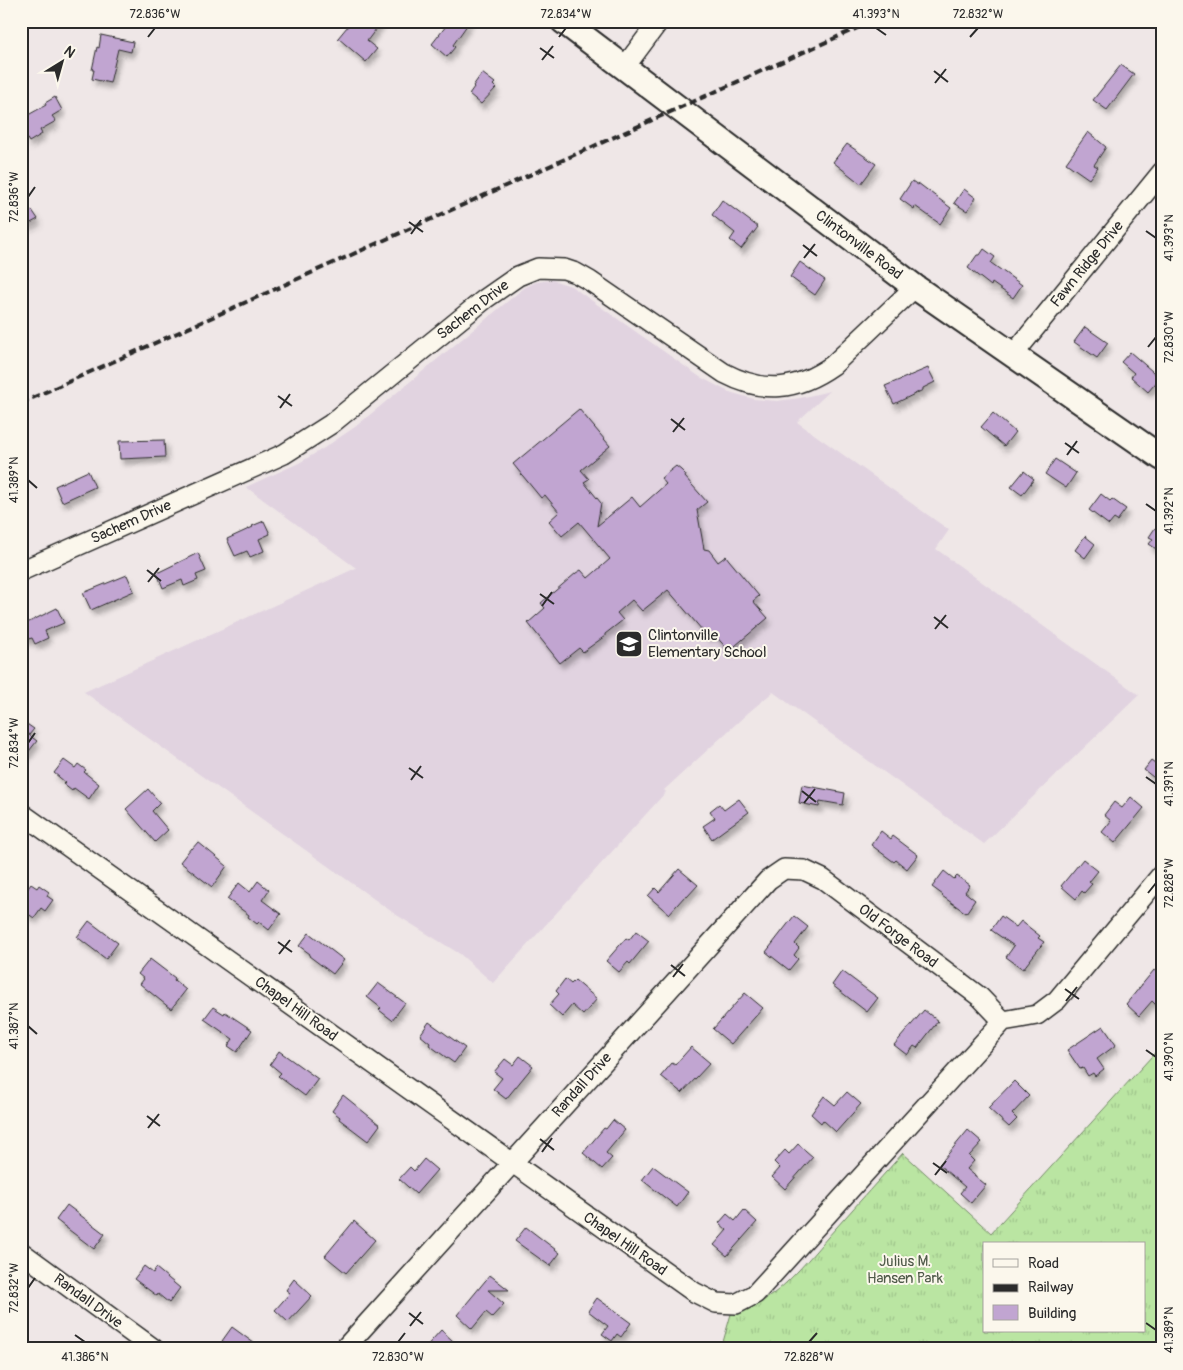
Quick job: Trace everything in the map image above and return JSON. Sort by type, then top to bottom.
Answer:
[{"type":"main road","name":"Clintonville Road","points":[[563,21],[915,287],[1162,458]]},
{"type":"street","points":[[624,68],[659,21]]},
{"type":"street","name":"Fawn Ridge Drive","points":[[1013,355],[1162,172]]},
{"type":"street","name":"Sachem Drive","points":[[21,571],[284,454],[331,424],[485,299],[518,276],[538,268],[551,268],[576,273],[617,298],[724,373],[742,382],[765,387],[797,384],[818,375],[833,365],[915,287]]},
{"type":"street","name":"Chapel Hill Road","points":[[21,813],[511,1163],[694,1292],[716,1303],[736,1304],[755,1294],[1003,1021]]},
{"type":"street","name":"Randall Drive","points":[[344,1349],[768,880],[784,870]]},
{"type":"street","name":"Old Forge Road","points":[[784,870],[804,870],[823,879],[980,997],[1003,1021]]},
{"type":"street","points":[[1003,1021],[1037,1015],[1057,1000],[1162,874]]},
{"type":"street","name":"Randall Drive","points":[[21,1252],[154,1349]]},
{"type":"shaded area","name":"Clintonville Elementary School","points":[[552,280],[571,286],[700,377],[729,392],[754,399],[777,401],[830,391],[797,422],[949,530],[936,549],[1139,695],[984,844],[773,692],[664,790],[666,792],[493,983],[460,954],[395,914],[84,692],[356,568],[246,487],[299,463],[324,448],[355,427],[524,288],[536,282]]},
{"type":"green space","name":"Julius M. Hansen Park","points":[[1162,1045],[1162,1349],[721,1349],[731,1314],[747,1309],[762,1301],[789,1280],[903,1153],[991,1233]]},
{"type":"building","points":[[352,21],[382,21],[367,41],[377,49],[366,62],[338,38]]},
{"type":"building","points":[[450,21],[470,21],[447,57],[432,44]]},
{"type":"building","points":[[101,35],[133,42],[131,52],[118,49],[110,83],[92,79],[94,70],[92,70]]},
{"type":"building","points":[[1121,65],[1134,74],[1107,110],[1093,100]]},
{"type":"building","points":[[482,73],[495,83],[493,85],[496,88],[481,104],[469,94]]},
{"type":"building","points":[[55,97],[62,110],[52,116],[56,121],[40,130],[42,134],[29,142],[21,128],[21,119],[46,105],[45,103]]},
{"type":"building","points":[[1088,132],[1106,147],[1094,165],[1098,167],[1089,179],[1066,163]]},
{"type":"building","points":[[847,144],[876,164],[861,184],[833,162]]},
{"type":"building","points":[[912,181],[918,185],[918,183],[951,208],[940,224],[915,206],[914,209],[900,199]]},
{"type":"building","points":[[964,189],[976,198],[967,211],[954,203]]},
{"type":"building","points":[[722,200],[758,227],[741,249],[730,240],[735,233],[712,215]]},
{"type":"building","points":[[32,210],[38,219],[27,225],[21,217]]},
{"type":"building","points":[[984,249],[995,257],[991,263],[1022,285],[1013,298],[992,283],[991,286],[968,268]]},
{"type":"building","points":[[800,262],[825,280],[815,295],[790,277]]},
{"type":"building","points":[[1085,327],[1108,343],[1097,358],[1074,342]]},
{"type":"building","points":[[1130,352],[1160,378],[1148,392],[1131,377],[1134,373],[1121,362]]},
{"type":"building","points":[[928,368],[935,382],[894,404],[885,386]]},
{"type":"building","points":[[579,409],[610,446],[581,470],[589,479],[584,482],[601,503],[597,526],[632,497],[640,507],[666,484],[661,478],[676,466],[686,475],[685,477],[707,502],[697,510],[704,549],[709,550],[718,562],[726,556],[759,596],[753,601],[768,618],[729,651],[713,633],[708,637],[668,590],[642,611],[632,600],[617,613],[623,620],[605,636],[583,652],[579,648],[560,663],[528,623],[545,608],[541,603],[576,573],[581,570],[588,578],[610,559],[579,522],[562,536],[549,521],[559,512],[545,495],[541,498],[513,464]]},
{"type":"building","points":[[993,413],[1015,432],[1004,446],[981,427]]},
{"type":"building","points":[[164,440],[165,457],[120,459],[119,441]]},
{"type":"building","points":[[1055,459],[1076,473],[1066,488],[1045,474]]},
{"type":"building","points":[[88,471],[95,487],[62,502],[55,486]]},
{"type":"building","points":[[1024,471],[1034,479],[1022,495],[1011,487]]},
{"type":"building","points":[[1101,494],[1126,509],[1117,521],[1114,519],[1109,525],[1089,510]]},
{"type":"building","points":[[264,521],[270,534],[259,539],[264,551],[250,557],[247,551],[235,556],[227,539]]},
{"type":"building","points":[[1162,527],[1162,553],[1149,544],[1153,539],[1149,537],[1155,528],[1159,531]]},
{"type":"building","points":[[1085,536],[1095,544],[1085,558],[1075,550]]},
{"type":"building","points":[[198,553],[206,571],[196,575],[198,580],[184,586],[182,580],[163,588],[157,573]]},
{"type":"building","points":[[127,575],[134,591],[91,610],[83,593]]},
{"type":"building","points":[[57,608],[64,623],[45,631],[48,638],[35,644],[32,638],[25,640],[21,626]]},
{"type":"building","points":[[21,720],[34,729],[29,735],[37,741],[21,761]]},
{"type":"building","points":[[64,760],[75,768],[78,764],[86,770],[84,772],[99,784],[89,799],[74,788],[72,791],[54,773]]},
{"type":"building","points":[[1151,761],[1162,769],[1162,784],[1144,770]]},
{"type":"building","points":[[802,785],[845,793],[843,805],[820,801],[819,807],[799,803]]},
{"type":"building","points":[[148,789],[160,803],[152,811],[168,830],[155,842],[126,809]]},
{"type":"building","points":[[1131,797],[1144,808],[1115,843],[1102,832],[1111,821],[1104,815],[1114,802],[1122,808]]},
{"type":"building","points":[[739,799],[749,812],[712,839],[703,826],[715,818],[710,811],[719,804],[724,810]]},
{"type":"building","points":[[881,831],[891,839],[893,836],[918,855],[907,869],[871,845]]},
{"type":"building","points":[[198,842],[227,866],[212,887],[180,862]]},
{"type":"building","points":[[1083,859],[1098,871],[1089,882],[1092,884],[1084,893],[1082,891],[1076,899],[1061,886]]},
{"type":"building","points":[[679,869],[698,885],[669,914],[648,896],[655,888],[659,892]]},
{"type":"building","points":[[944,871],[954,879],[957,876],[970,885],[965,892],[975,900],[966,913],[932,887]]},
{"type":"building","points":[[258,881],[269,890],[262,900],[281,914],[269,930],[259,922],[257,924],[248,917],[249,915],[227,899],[239,883],[250,892]]},
{"type":"building","points":[[31,884],[37,888],[39,885],[49,892],[47,896],[53,900],[45,911],[41,908],[34,918],[21,909],[21,898]]},
{"type":"building","points":[[794,916],[808,927],[795,944],[799,948],[794,955],[798,959],[789,970],[766,952]]},
{"type":"building","points":[[1001,916],[1016,927],[1021,921],[1040,936],[1038,938],[1044,942],[1023,969],[1006,957],[1014,946],[991,930]]},
{"type":"building","points":[[89,921],[118,943],[106,959],[77,937]]},
{"type":"building","points":[[636,931],[649,941],[630,964],[628,962],[619,972],[606,961],[626,938],[629,940]]},
{"type":"building","points":[[309,933],[344,960],[333,974],[299,946]]},
{"type":"building","points":[[150,959],[175,978],[174,980],[186,990],[171,1009],[140,984],[144,979],[138,974]]},
{"type":"building","points":[[1154,970],[1162,976],[1162,1000],[1157,1006],[1152,1001],[1139,1016],[1126,1004]]},
{"type":"building","points":[[842,971],[878,998],[867,1012],[832,985]]},
{"type":"building","points":[[565,979],[571,984],[575,980],[597,999],[583,1015],[572,1005],[562,1017],[549,1005],[559,994],[556,991]]},
{"type":"building","points":[[378,983],[405,1003],[392,1020],[367,997]]},
{"type":"building","points":[[745,993],[763,1008],[731,1044],[713,1029]]},
{"type":"building","points":[[213,1007],[224,1014],[225,1012],[252,1030],[237,1052],[228,1046],[233,1039],[204,1019]]},
{"type":"building","points":[[924,1010],[938,1021],[917,1048],[914,1046],[907,1055],[894,1045]]},
{"type":"building","points":[[429,1022],[465,1048],[454,1063],[429,1045],[430,1043],[420,1035]]},
{"type":"building","points":[[1103,1026],[1116,1045],[1097,1059],[1104,1069],[1095,1076],[1093,1073],[1088,1076],[1083,1068],[1080,1069],[1067,1050]]},
{"type":"building","points":[[691,1047],[710,1063],[682,1093],[661,1076],[672,1063],[675,1065]]},
{"type":"building","points":[[279,1051],[318,1079],[305,1096],[278,1076],[281,1073],[270,1064]]},
{"type":"building","points":[[520,1056],[533,1066],[506,1099],[493,1089],[502,1078],[494,1072],[505,1059],[513,1065]]},
{"type":"building","points":[[1014,1081],[1029,1096],[1012,1114],[1017,1119],[1009,1127],[988,1108]]},
{"type":"building","points":[[847,1092],[861,1104],[836,1132],[823,1120],[821,1123],[811,1114],[824,1096],[835,1105]]},
{"type":"building","points":[[343,1095],[380,1125],[368,1141],[339,1119],[340,1117],[332,1111]]},
{"type":"building","points":[[613,1120],[625,1130],[606,1153],[612,1158],[602,1169],[583,1153]]},
{"type":"building","points":[[968,1130],[982,1142],[969,1156],[974,1161],[967,1169],[986,1185],[971,1203],[960,1193],[965,1187],[939,1165]]},
{"type":"building","points":[[798,1144],[813,1157],[785,1189],[772,1177],[780,1168],[774,1162],[785,1150],[789,1154]]},
{"type":"building","points":[[424,1159],[437,1170],[416,1194],[399,1179],[410,1167],[414,1171]]},
{"type":"building","points":[[653,1166],[688,1192],[677,1207],[642,1180]]},
{"type":"building","points":[[67,1205],[105,1234],[94,1249],[56,1220]]},
{"type":"building","points":[[744,1210],[757,1222],[727,1256],[714,1245],[727,1230],[719,1223],[727,1214],[735,1221]]},
{"type":"building","points":[[354,1221],[375,1240],[346,1273],[325,1256]]},
{"type":"building","points":[[526,1227],[560,1253],[550,1266],[515,1241]]},
{"type":"building","points":[[144,1266],[153,1273],[156,1268],[180,1288],[169,1303],[134,1279]]},
{"type":"building","points":[[490,1275],[509,1290],[488,1290],[504,1304],[492,1317],[486,1312],[472,1329],[457,1315]]},
{"type":"building","points":[[294,1279],[312,1296],[288,1322],[275,1310],[290,1293],[286,1290]]},
{"type":"building","points":[[597,1298],[631,1323],[621,1337],[617,1334],[612,1341],[602,1334],[608,1326],[588,1311]]},
{"type":"building","points":[[232,1327],[262,1349],[233,1349],[222,1341]]},
{"type":"building","points":[[441,1330],[453,1341],[447,1349],[424,1349]]},
{"type":"railway","points":[[21,403],[873,21]]},
{"type":"place","name":"Clintonville Elementary School","points":[[629,644]]}]
